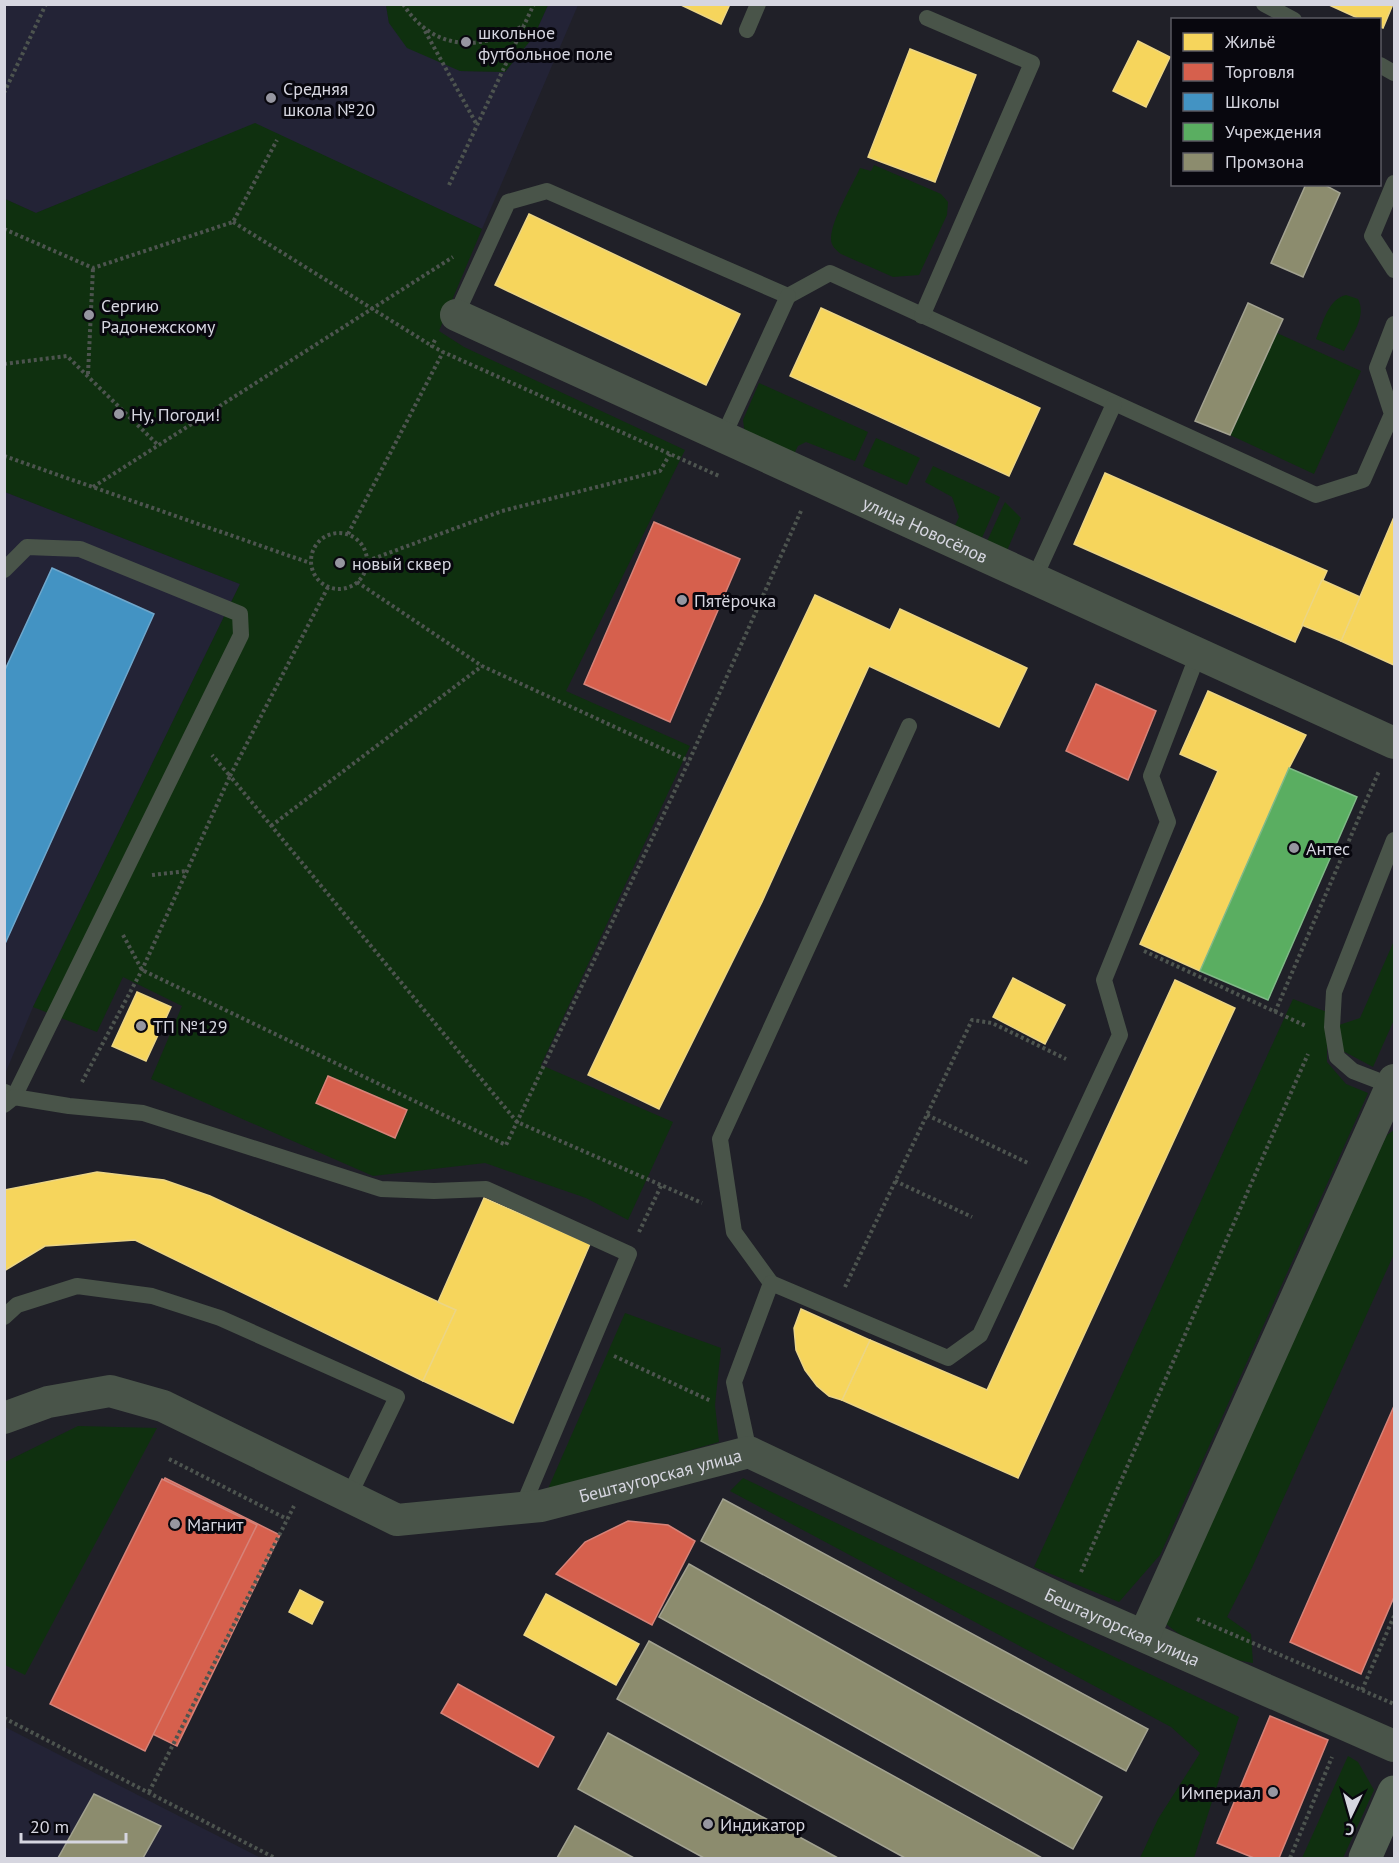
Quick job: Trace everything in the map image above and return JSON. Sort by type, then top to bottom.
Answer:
[{"type":"main road","points":[[1365,1858],[1395,1792]]},
{"type":"street","name":"улица Новосёлов","points":[[456,315],[1198,654],[1387,755]]},
{"type":"street","points":[[1144,1636],[1393,1083]]},
{"type":"street","name":"Бештаугорская улица","points":[[4,1418],[48,1402],[110,1391],[163,1406],[397,1520],[540,1506],[749,1452],[1068,1604],[1395,1746]]},
{"type":"lane","points":[[747,30],[758,4]]},
{"type":"lane","points":[[1264,4],[1290,18]]},
{"type":"lane","points":[[922,316],[1032,63],[927,18]]},
{"type":"lane","points":[[1381,66],[1395,73]]},
{"type":"lane","points":[[1395,183],[1372,236],[1395,270]]},
{"type":"lane","points":[[456,315],[508,202],[547,191],[788,296]]},
{"type":"lane","points":[[723,437],[788,296],[830,273],[1316,495],[1363,480],[1392,414],[1377,368],[1395,324]]},
{"type":"lane","points":[[1034,579],[1114,404]]},
{"type":"lane","points":[[4,570],[27,547],[80,549],[240,614],[241,635],[8,1098],[143,1113],[381,1189],[434,1191],[486,1188],[629,1254],[522,1508]]},
{"type":"lane","points":[[909,726],[720,1139],[734,1232],[771,1283],[948,1358],[980,1335],[1120,1035],[1104,980],[1168,822],[1151,776],[1198,654]]},
{"type":"lane","points":[[1393,1083],[1353,1071],[1337,1057],[1332,1027],[1334,992],[1395,840]]},
{"type":"lane","points":[[749,1452],[734,1382],[771,1283]]},
{"type":"lane","points":[[4,1317],[17,1305],[77,1286],[152,1296],[220,1318],[397,1397],[349,1496]]},
{"type":"path","points":[[4,93],[46,4]]},
{"type":"path","points":[[403,4],[424,30],[477,125]]},
{"type":"path","points":[[449,185],[534,4]]},
{"type":"path","points":[[424,30],[447,40],[466,43],[487,42],[505,37],[524,25]]},
{"type":"path","points":[[4,229],[93,268],[233,222],[277,140]]},
{"type":"path","points":[[233,222],[432,346]]},
{"type":"path","points":[[93,488],[454,256]]},
{"type":"path","points":[[88,375],[93,268]]},
{"type":"path","points":[[348,534],[443,352]]},
{"type":"path","points":[[4,364],[67,356],[158,446]]},
{"type":"path","points":[[367,561],[502,511],[660,471],[670,454]]},
{"type":"path","points":[[4,456],[310,563]]},
{"type":"path","points":[[142,970],[506,1145],[689,761],[801,511]]},
{"type":"path","points":[[339,532],[348,534],[362,544],[367,561],[366,569],[357,582],[343,589],[328,587],[316,578],[310,563],[311,554],[321,538],[339,532]]},
{"type":"path","points":[[357,582],[482,666],[689,761]]},
{"type":"path","points":[[69,1106],[142,970],[230,776],[328,587]]},
{"type":"path","points":[[271,826],[482,666]]},
{"type":"path","points":[[193,733],[516,1122],[731,1214]]},
{"type":"path","points":[[1275,1012],[1387,755]]},
{"type":"path","points":[[1120,940],[1307,1027]]},
{"type":"path","points":[[835,1310],[972,1020],[992,1023],[1066,1059]]},
{"type":"path","points":[[1068,1604],[1309,1053]]},
{"type":"path","points":[[927,1115],[1039,1169]]},
{"type":"path","points":[[895,1181],[972,1218]]},
{"type":"path","points":[[629,1254],[661,1186]]},
{"type":"path","points":[[169,1459],[287,1519]]},
{"type":"path","points":[[149,1792],[308,1477]]},
{"type":"path","points":[[4,1718],[275,1858]]},
{"type":"shaded area","name":"Средняя школа №20","points":[[5,5],[386,5],[389,23],[460,71],[505,72],[534,36],[548,5],[578,5],[482,229],[255,124],[36,213],[5,199]]},
{"type":"shaded area","points":[[5,492],[240,584],[33,1007],[5,1074]]},
{"type":"shaded area","points":[[5,1727],[261,1858],[5,1858]]},
{"type":"green space","name":"школьное футбольное поле","points":[[386,4],[548,5],[534,36],[505,72],[460,71],[407,48],[389,23]]},
{"type":"green space","points":[[255,123],[482,229],[439,331],[464,347],[685,450],[566,691],[690,746],[541,1065],[673,1122],[628,1220],[586,1198],[485,1163],[373,1176],[151,1079],[182,1006],[123,977],[97,1032],[33,1007],[240,584],[5,492],[5,199],[36,213]]},
{"type":"green space","points":[[874,165],[941,194],[948,202],[947,215],[919,275],[893,277],[841,254],[832,244],[834,222],[860,168],[871,171]]},
{"type":"green space","points":[[1346,295],[1358,299],[1361,312],[1360,319],[1344,351],[1316,339],[1330,306]]},
{"type":"green space","points":[[1277,333],[1361,371],[1314,474],[1230,435]]},
{"type":"green space","points":[[759,383],[868,432],[855,461],[806,442],[798,446],[792,458],[745,435],[743,420]]},
{"type":"green space","points":[[876,438],[920,458],[907,485],[863,466]]},
{"type":"green space","points":[[933,466],[1000,497],[978,547],[951,534],[959,517],[952,497],[925,482]]},
{"type":"green space","points":[[1005,502],[1021,518],[1006,553],[983,550]]},
{"type":"green space","points":[[1394,941],[1394,1020],[1373,1067],[1343,1051],[1339,1025],[1360,1018]]},
{"type":"green space","points":[[1293,999],[1327,1012],[1327,1062],[1346,1084],[1368,1093],[1160,1555],[1119,1602],[1034,1567]]},
{"type":"green space","points":[[1394,1130],[1394,1254],[1251,1570],[1227,1617],[1251,1634],[1253,1663],[1229,1658],[1195,1644],[1165,1623],[1294,1331],[1387,1135]]},
{"type":"green space","points":[[625,1313],[721,1348],[715,1405],[719,1442],[547,1491]]},
{"type":"green space","points":[[78,1426],[157,1428],[25,1675],[5,1665],[5,1462]]},
{"type":"green space","points":[[743,1478],[1239,1717],[1194,1858],[1140,1858],[1158,1819],[1200,1753],[1171,1727],[730,1491]]},
{"type":"green space","points":[[1348,1756],[1358,1762],[1374,1790],[1343,1858],[1302,1858]]},
{"type":"building: Жильё","points":[[679,4],[730,4],[721,24]]},
{"type":"building: Жильё","points":[[1327,4],[1393,4],[1383,28],[1381,27],[1381,18],[1358,18]]},
{"type":"building: Жильё","points":[[1138,41],[1170,57],[1146,107],[1113,91]]},
{"type":"building: Жильё","points":[[910,49],[976,75],[935,182],[868,157]]},
{"type":"building: Жильё","points":[[529,214],[740,314],[706,385],[495,285]]},
{"type":"building: Жильё","points":[[821,308],[1040,408],[1009,476],[790,376]]},
{"type":"building: Жильё","points":[[1105,473],[1327,571],[1295,642],[1074,544]]},
{"type":"building: Жильё","points":[[1394,517],[1394,665],[1341,641]]},
{"type":"building: Жильё","points":[[1322,580],[1360,597],[1341,641],[1302,625]]},
{"type":"building: Жильё","points":[[815,595],[890,630],[900,609],[1027,668],[999,727],[869,666],[762,902],[659,1109],[588,1075]]},
{"type":"building: Жильё","points":[[1208,691],[1306,735],[1289,768],[1200,971],[1140,944],[1218,771],[1180,754]]},
{"type":"building: Жильё","points":[[1013,978],[1065,1005],[1045,1044],[993,1017]]},
{"type":"building: Жильё","points":[[1175,980],[1235,1008],[1018,1478],[842,1400],[870,1340],[987,1390]]},
{"type":"building: Жильё","name":"ТП №129","points":[[137,992],[171,1007],[146,1061],[112,1046]]},
{"type":"building: Жильё","points":[[97,1172],[164,1180],[210,1196],[456,1310],[423,1381],[135,1240],[45,1246],[4,1271],[4,1190]]},
{"type":"building: Жильё","points":[[484,1198],[590,1244],[513,1423],[423,1381],[456,1310],[438,1302]]},
{"type":"building: Жильё","points":[[801,1309],[870,1340],[842,1400],[829,1396],[817,1386],[805,1370],[796,1350],[794,1328]]},
{"type":"building: Жильё","points":[[300,1590],[323,1602],[312,1624],[289,1612]]},
{"type":"building: Жильё","points":[[546,1594],[639,1644],[616,1685],[524,1635]]},
{"type":"building: Торговля","points":[[654,522],[740,559],[670,722],[584,684]]},
{"type":"building: Торговля","points":[[1096,684],[1156,711],[1128,780],[1066,751]]},
{"type":"building: Торговля","points":[[328,1076],[407,1110],[395,1138],[316,1103]]},
{"type":"building: Торговля","points":[[1394,1406],[1394,1597],[1361,1674],[1290,1642]]},
{"type":"building: Торговля","points":[[165,1478],[280,1535],[177,1746],[61,1689]]},
{"type":"building: Торговля","points":[[162,1479],[257,1525],[145,1751],[50,1704]]},
{"type":"building: Торговля","points":[[628,1521],[668,1525],[695,1541],[652,1625],[556,1574],[585,1542]]},
{"type":"building: Торговля","points":[[458,1684],[554,1737],[538,1767],[441,1713]]},
{"type":"building: Торговля","name":"Империал","points":[[1270,1716],[1328,1740],[1279,1858],[1254,1858],[1217,1843]]},
{"type":"building: Школы","points":[[52,568],[154,614],[4,946],[4,672]]},
{"type":"building: Учреждения","name":"Антес","points":[[1289,768],[1357,797],[1268,1000],[1200,971]]},
{"type":"building: Промзона","points":[[1305,186],[1327,186],[1340,193],[1303,277],[1271,263]]},
{"type":"building: Промзона","points":[[1248,303],[1283,319],[1230,435],[1195,421]]},
{"type":"building: Промзона","points":[[723,1499],[1148,1729],[1126,1771],[701,1541]]},
{"type":"building: Промзона","points":[[689,1564],[1102,1797],[1073,1849],[659,1617]]},
{"type":"building: Промзона","points":[[649,1641],[1042,1858],[905,1858],[617,1699]]},
{"type":"building: Промзона","name":"Индикатор","points":[[608,1733],[838,1858],[704,1858],[578,1789]]},
{"type":"building: Промзона","points":[[94,1794],[161,1826],[143,1858],[58,1858]]},
{"type":"building: Промзона","points":[[575,1826],[634,1858],[557,1858]]},
{"type":"place","name":"школьное футбольное поле","points":[[466,42]]},
{"type":"place","name":"Средняя школа №20","points":[[271,98]]},
{"type":"place","name":"Сергию Радонежскому","points":[[89,315]]},
{"type":"place","name":"Ну, Погоди!","points":[[119,414]]},
{"type":"place","name":"новый сквер","points":[[340,563]]},
{"type":"place","name":"Пятёрочка","points":[[682,600]]},
{"type":"place","name":"Антес","points":[[1294,848]]},
{"type":"place","name":"ТП №129","points":[[141,1026]]},
{"type":"place","name":"Магнит","points":[[175,1524]]},
{"type":"place","name":"Империал","points":[[1273,1792]]},
{"type":"place","name":"Индикатор","points":[[708,1824]]}]
